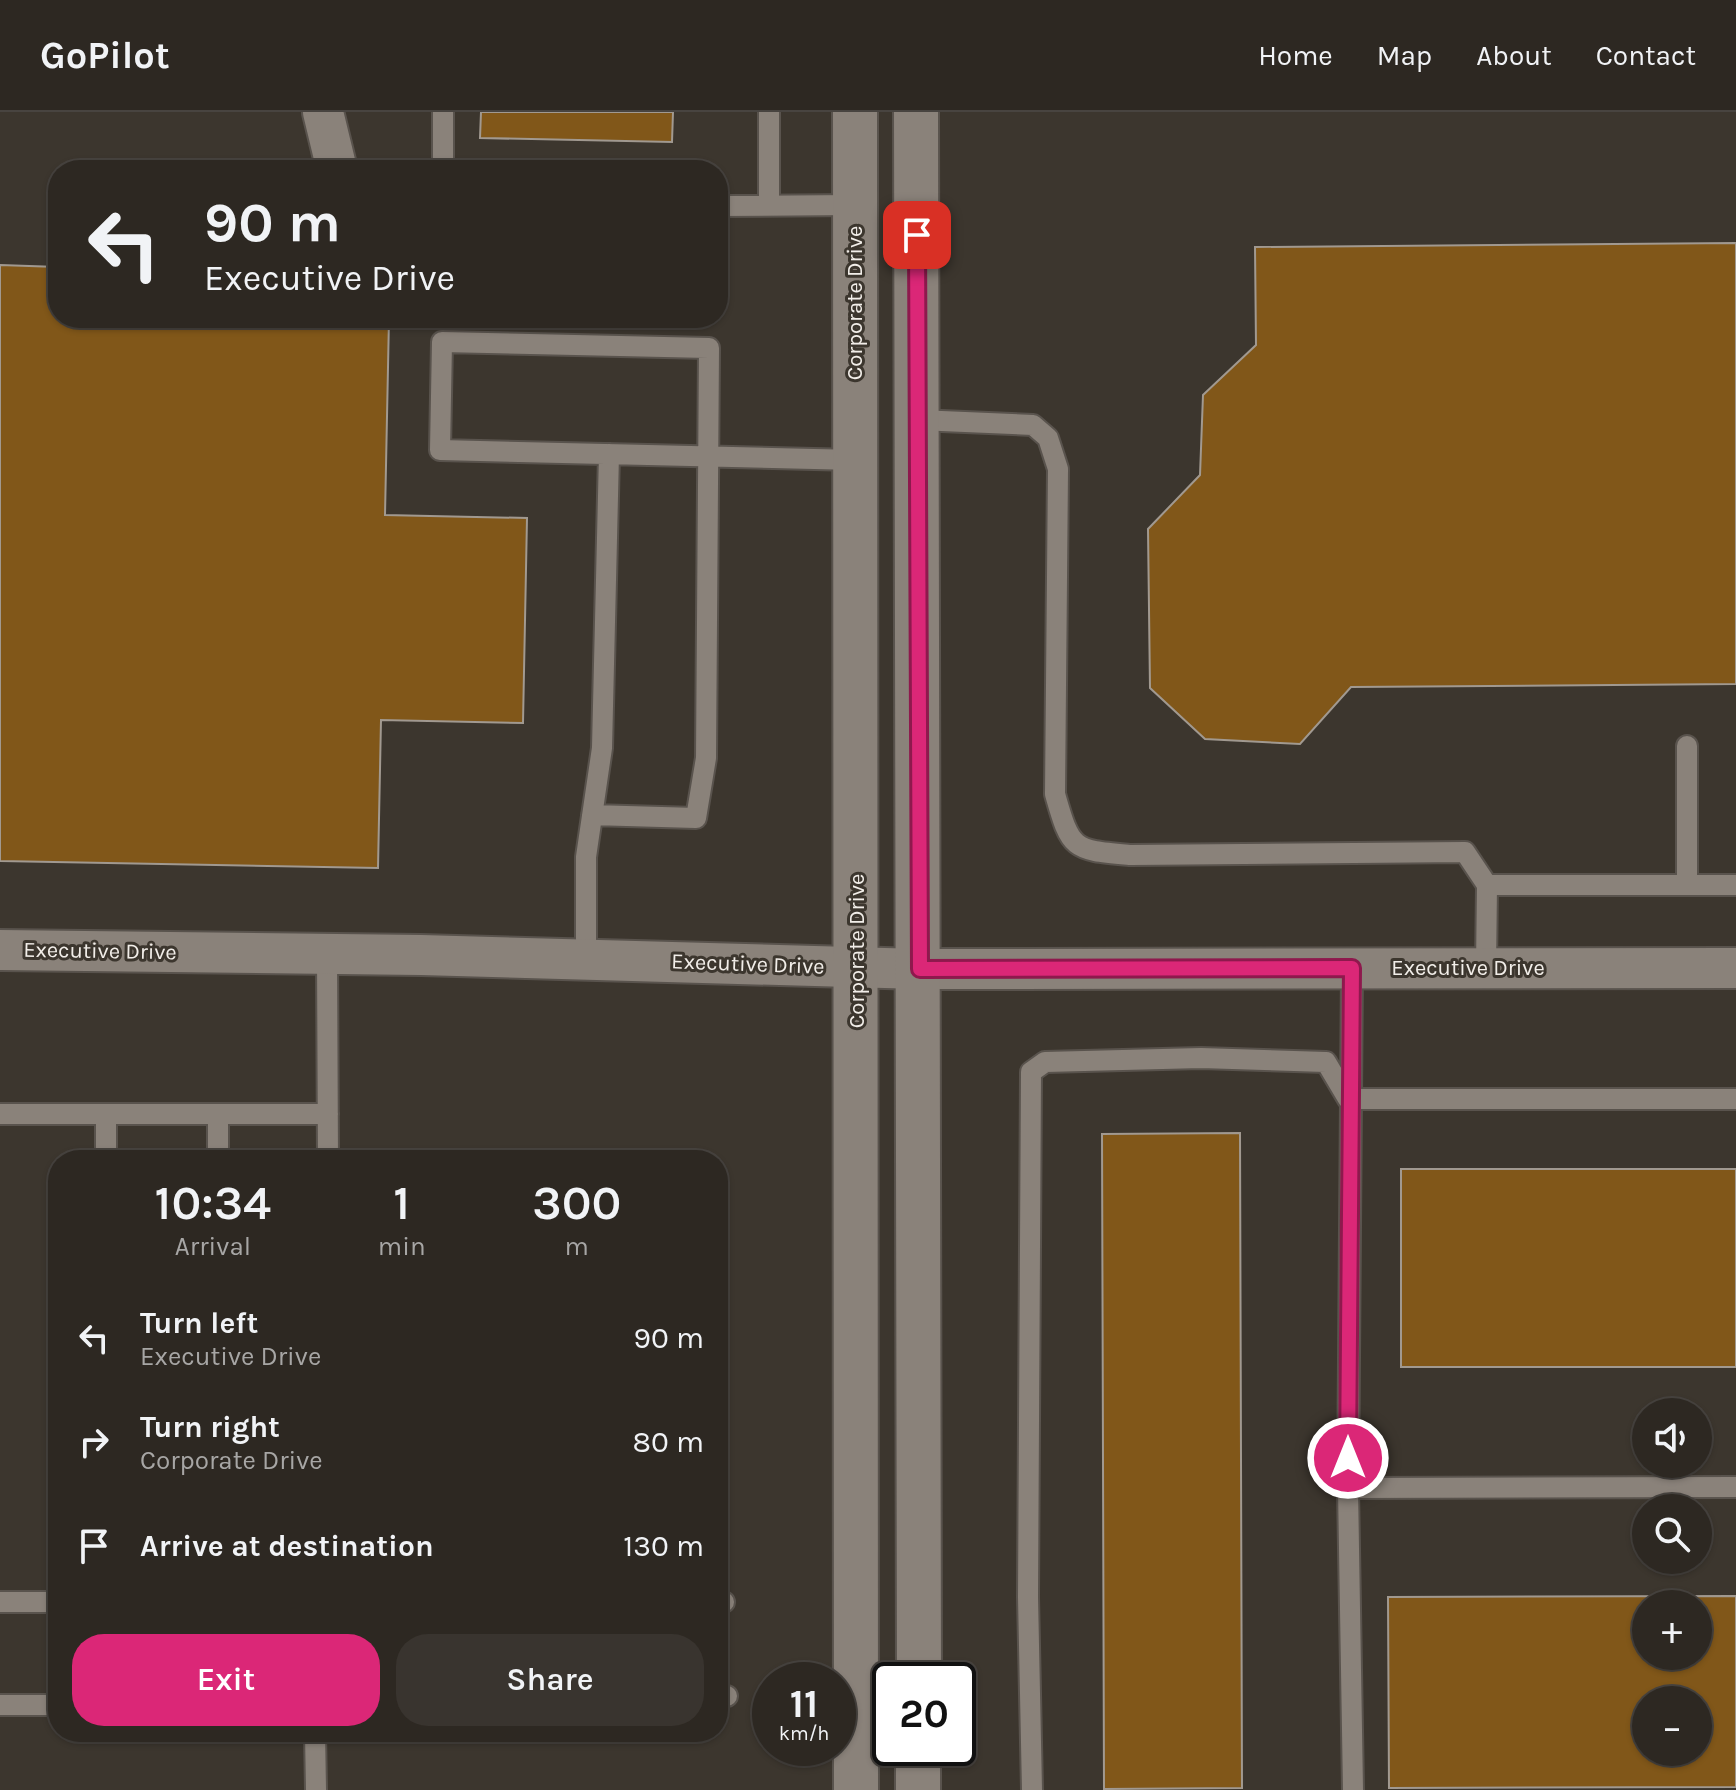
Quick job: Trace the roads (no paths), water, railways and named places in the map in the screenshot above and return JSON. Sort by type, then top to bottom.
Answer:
[{"type":"street","points":[[323,112],[335,160]]},
{"type":"street","name":"Corporate Drive","points":[[855,112],[856,1790]]},
{"type":"street","points":[[916,112],[919,1662]]},
{"type":"street","name":"Executive Drive","points":[[0,950],[327,954],[920,969],[1736,968]]},
{"type":"street","points":[[918,1766],[918,1790]]},
{"type":"lane","points":[[443,112],[443,160]]},
{"type":"lane","points":[[769,112],[769,205]]},
{"type":"lane","points":[[728,206],[855,205]]},
{"type":"lane","points":[[592,815],[696,818],[706,758],[709,456],[709,348],[442,342],[440,450],[709,456],[856,460]]},
{"type":"lane","points":[[918,420],[1033,425],[1048,438],[1058,469],[1055,794],[1066,835],[1085,851],[1131,855],[1465,852],[1487,885],[1486,968]]},
{"type":"lane","points":[[586,960],[586,857],[602,748],[609,454]]},
{"type":"lane","points":[[1687,746],[1687,885]]},
{"type":"lane","points":[[1487,885],[1736,885]]},
{"type":"lane","points":[[327,954],[328,1150]]},
{"type":"lane","points":[[1352,968],[1348,1099],[1348,1488],[1353,1790]]},
{"type":"lane","points":[[1032,1790],[1028,1597],[1031,1072],[1045,1062],[1201,1058],[1326,1062],[1348,1099]]},
{"type":"lane","points":[[1348,1099],[1736,1099]]},
{"type":"lane","points":[[0,1114],[328,1114]]},
{"type":"lane","points":[[106,1114],[106,1150]]},
{"type":"lane","points":[[218,1114],[218,1150]]},
{"type":"lane","points":[[1348,1488],[1736,1487]]},
{"type":"lane","points":[[0,1602],[48,1602]]},
{"type":"lane","points":[[0,1705],[48,1705]]},
{"type":"lane","points":[[315,1742],[316,1790]]}]
